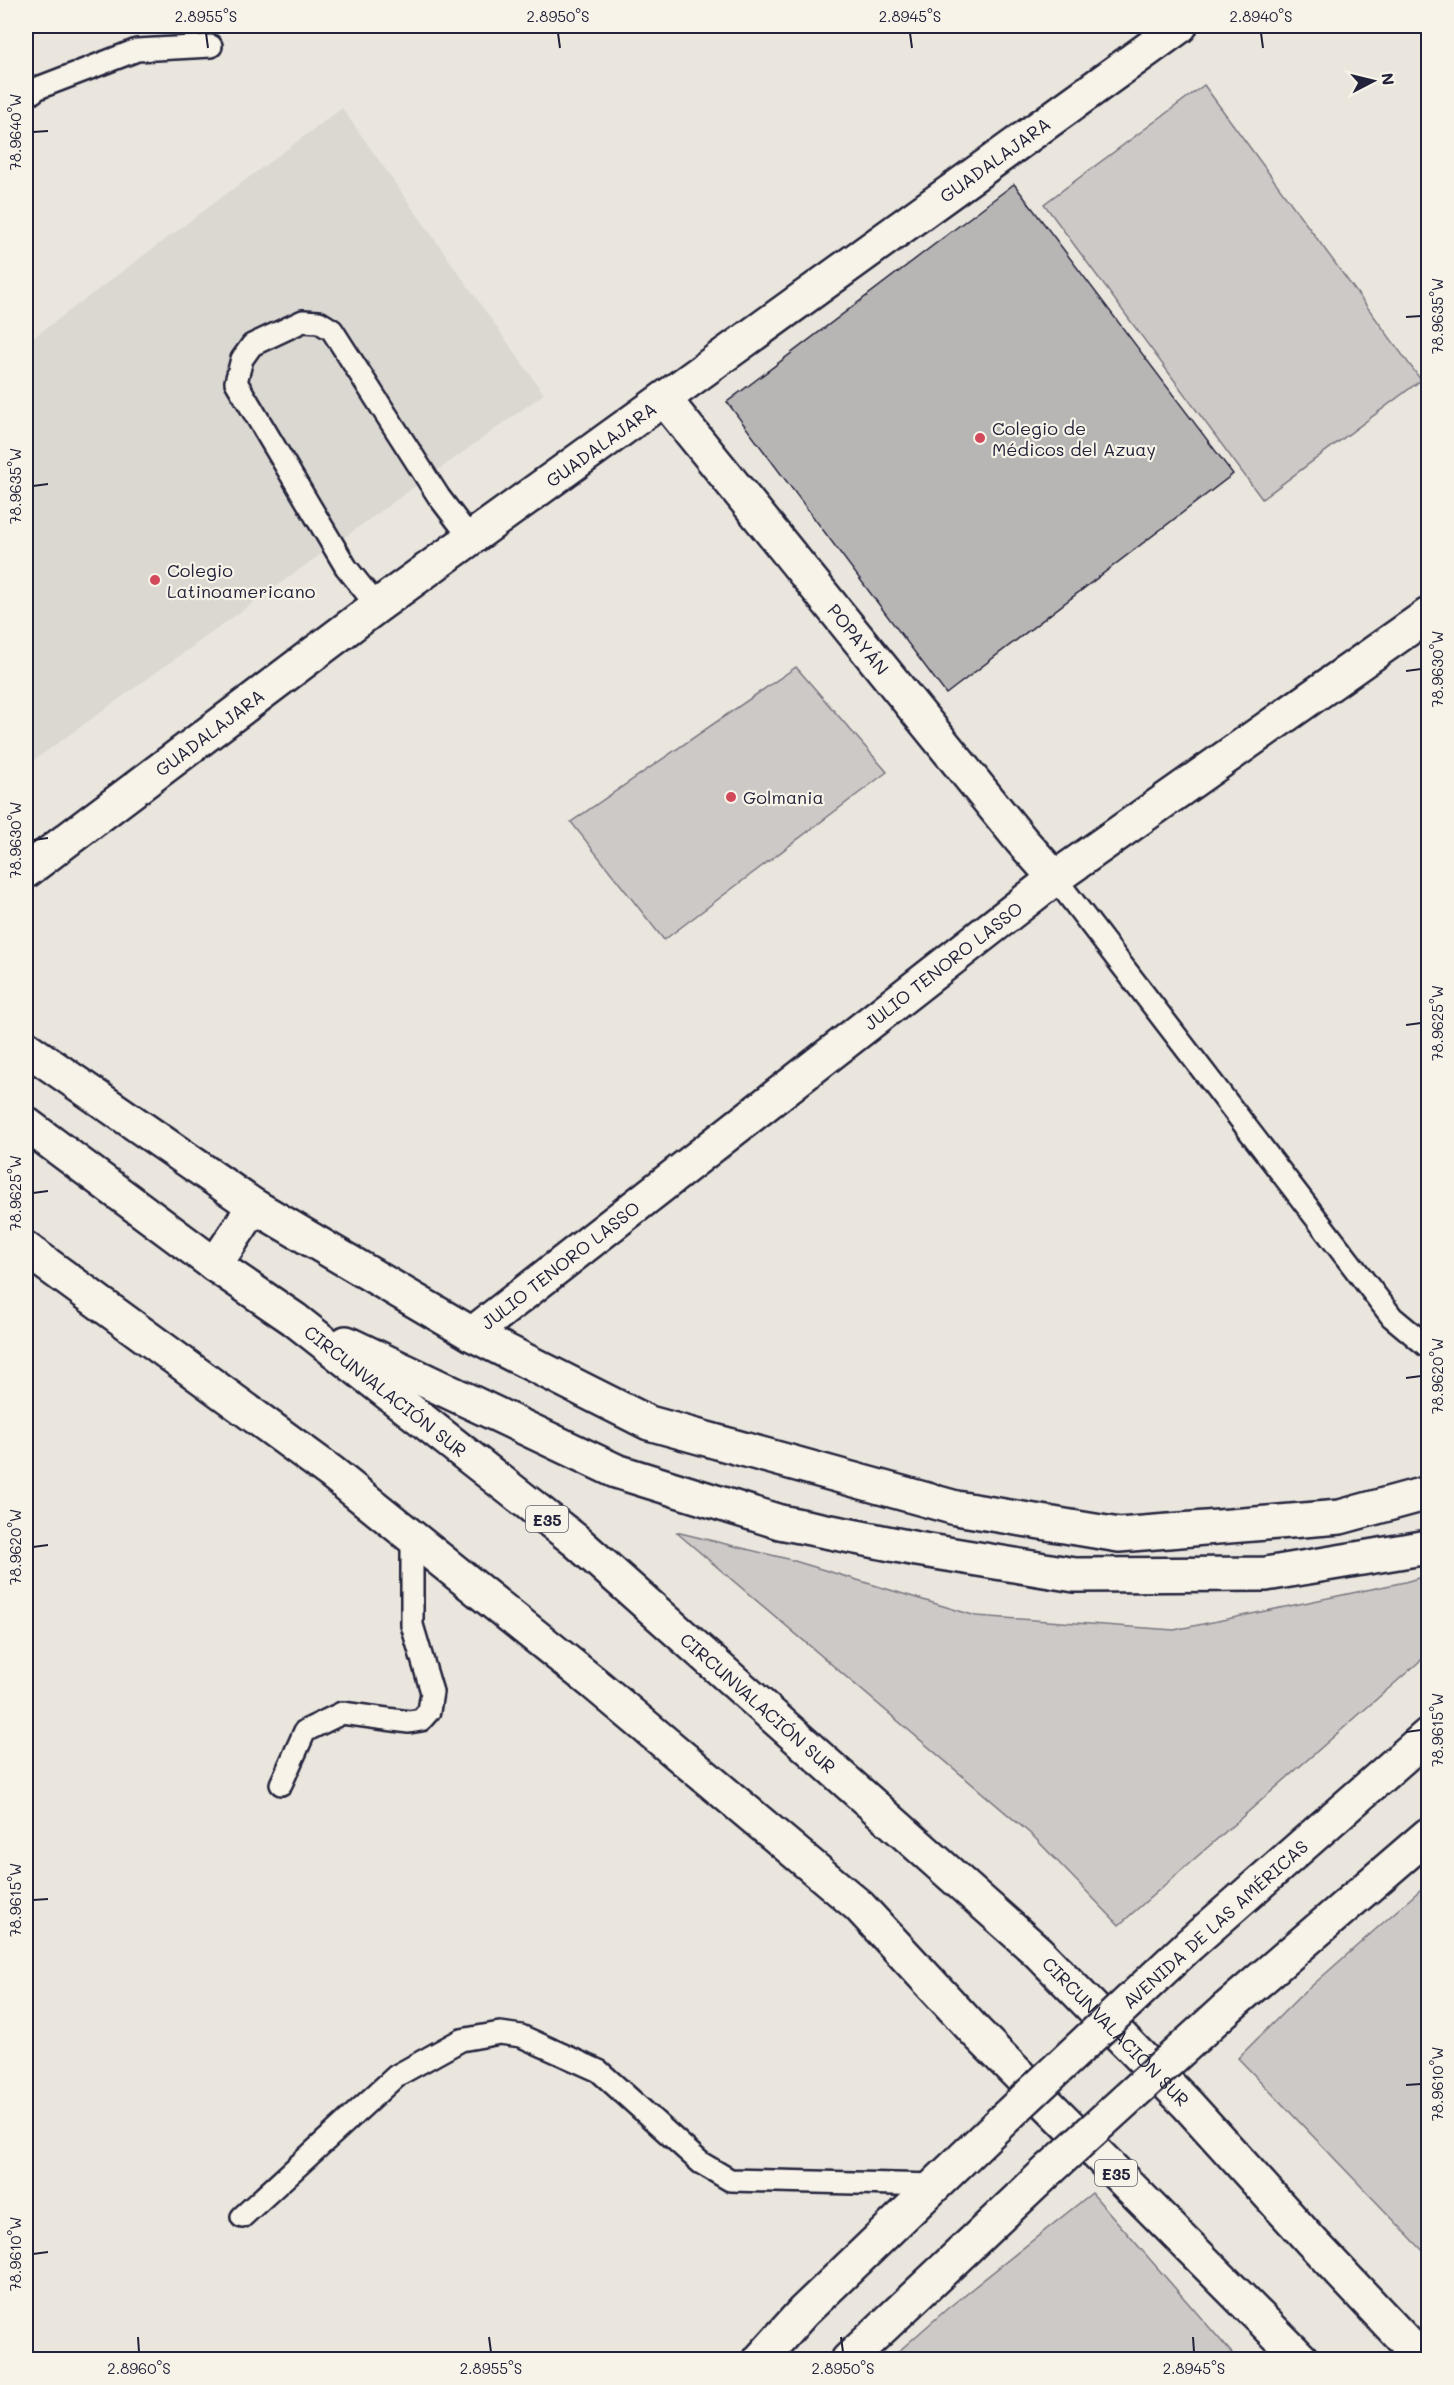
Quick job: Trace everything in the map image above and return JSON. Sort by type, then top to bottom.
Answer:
[{"type":"main road","name":"GUADALAJARA","points":[[26,871],[377,606],[1180,26]]},
{"type":"main road","name":"POPAYÁN","points":[[664,399],[1055,878]]},
{"type":"main road","name":"JULIO TENORO LASSO","points":[[472,1334],[1055,878],[1428,615]]},
{"type":"main road","points":[[26,1048],[254,1206],[472,1334],[649,1423],[956,1508],[1119,1535],[1340,1517],[1428,1493]]},
{"type":"main road","name":"CIRCUNVALACIÓN SUR","points":[[26,1124],[215,1265],[294,1319],[575,1540],[1038,1952],[1188,2105],[1423,2360]]},
{"type":"main road","points":[[215,1265],[254,1206]]},
{"type":"main road","name":"E35","points":[[26,1249],[331,1472],[596,1684],[859,1906],[976,2031],[1302,2360]]},
{"type":"main road","points":[[294,1319],[616,1471],[780,1522],[916,1549],[1075,1575],[1266,1574],[1428,1547]]},
{"type":"main road","name":"AVENIDA DE LAS AMÉRICAS","points":[[760,2360],[803,2312],[1189,1945],[1428,1735]]},
{"type":"main road","points":[[848,2360],[1050,2169],[1226,2009],[1428,1835]]},
{"type":"lane","points":[[26,97],[38,88],[137,50],[211,46]]},
{"type":"lane","points":[[377,606],[346,567],[236,382],[242,359],[252,345],[303,321],[319,322],[332,330],[439,497],[471,539]]},
{"type":"lane","points":[[1055,878],[1392,1317],[1428,1347]]},
{"type":"lane","points":[[281,1784],[305,1731],[323,1722],[342,1713],[409,1722],[420,1720],[429,1711],[432,1692],[412,1625],[412,1537]]},
{"type":"lane","points":[[242,2217],[396,2076],[461,2040],[500,2033],[521,2036],[599,2071],[701,2163],[730,2180],[935,2185]]},
{"type":"shaded area","points":[[1204,85],[1421,380],[1262,499],[1044,204]]},
{"type":"shaded area","name":"Colegio Latinoamericano","points":[[342,108],[544,394],[26,766],[26,343]]},
{"type":"shaded area","name":"Golmania","points":[[796,667],[887,772],[664,940],[571,822]]},
{"type":"shaded area","points":[[676,1532],[788,1559],[976,1616],[1174,1630],[1405,1582],[1428,1575],[1428,1654],[1119,1925],[1033,1836]]},
{"type":"shaded area","points":[[1428,1883],[1428,2256],[1238,2058],[1298,1998]]},
{"type":"shaded area","points":[[1092,2193],[1237,2359],[890,2359],[948,2308]]},
{"type":"building","name":"Colegio de Médicos del Azuay","points":[[1014,184],[1233,474],[946,694],[727,402]]},
{"type":"place","name":"Colegio de Médicos del Azuay","points":[[980,438]]},
{"type":"place","name":"Colegio Latinoamericano","points":[[155,580]]},
{"type":"place","name":"Golmania","points":[[731,797]]}]
